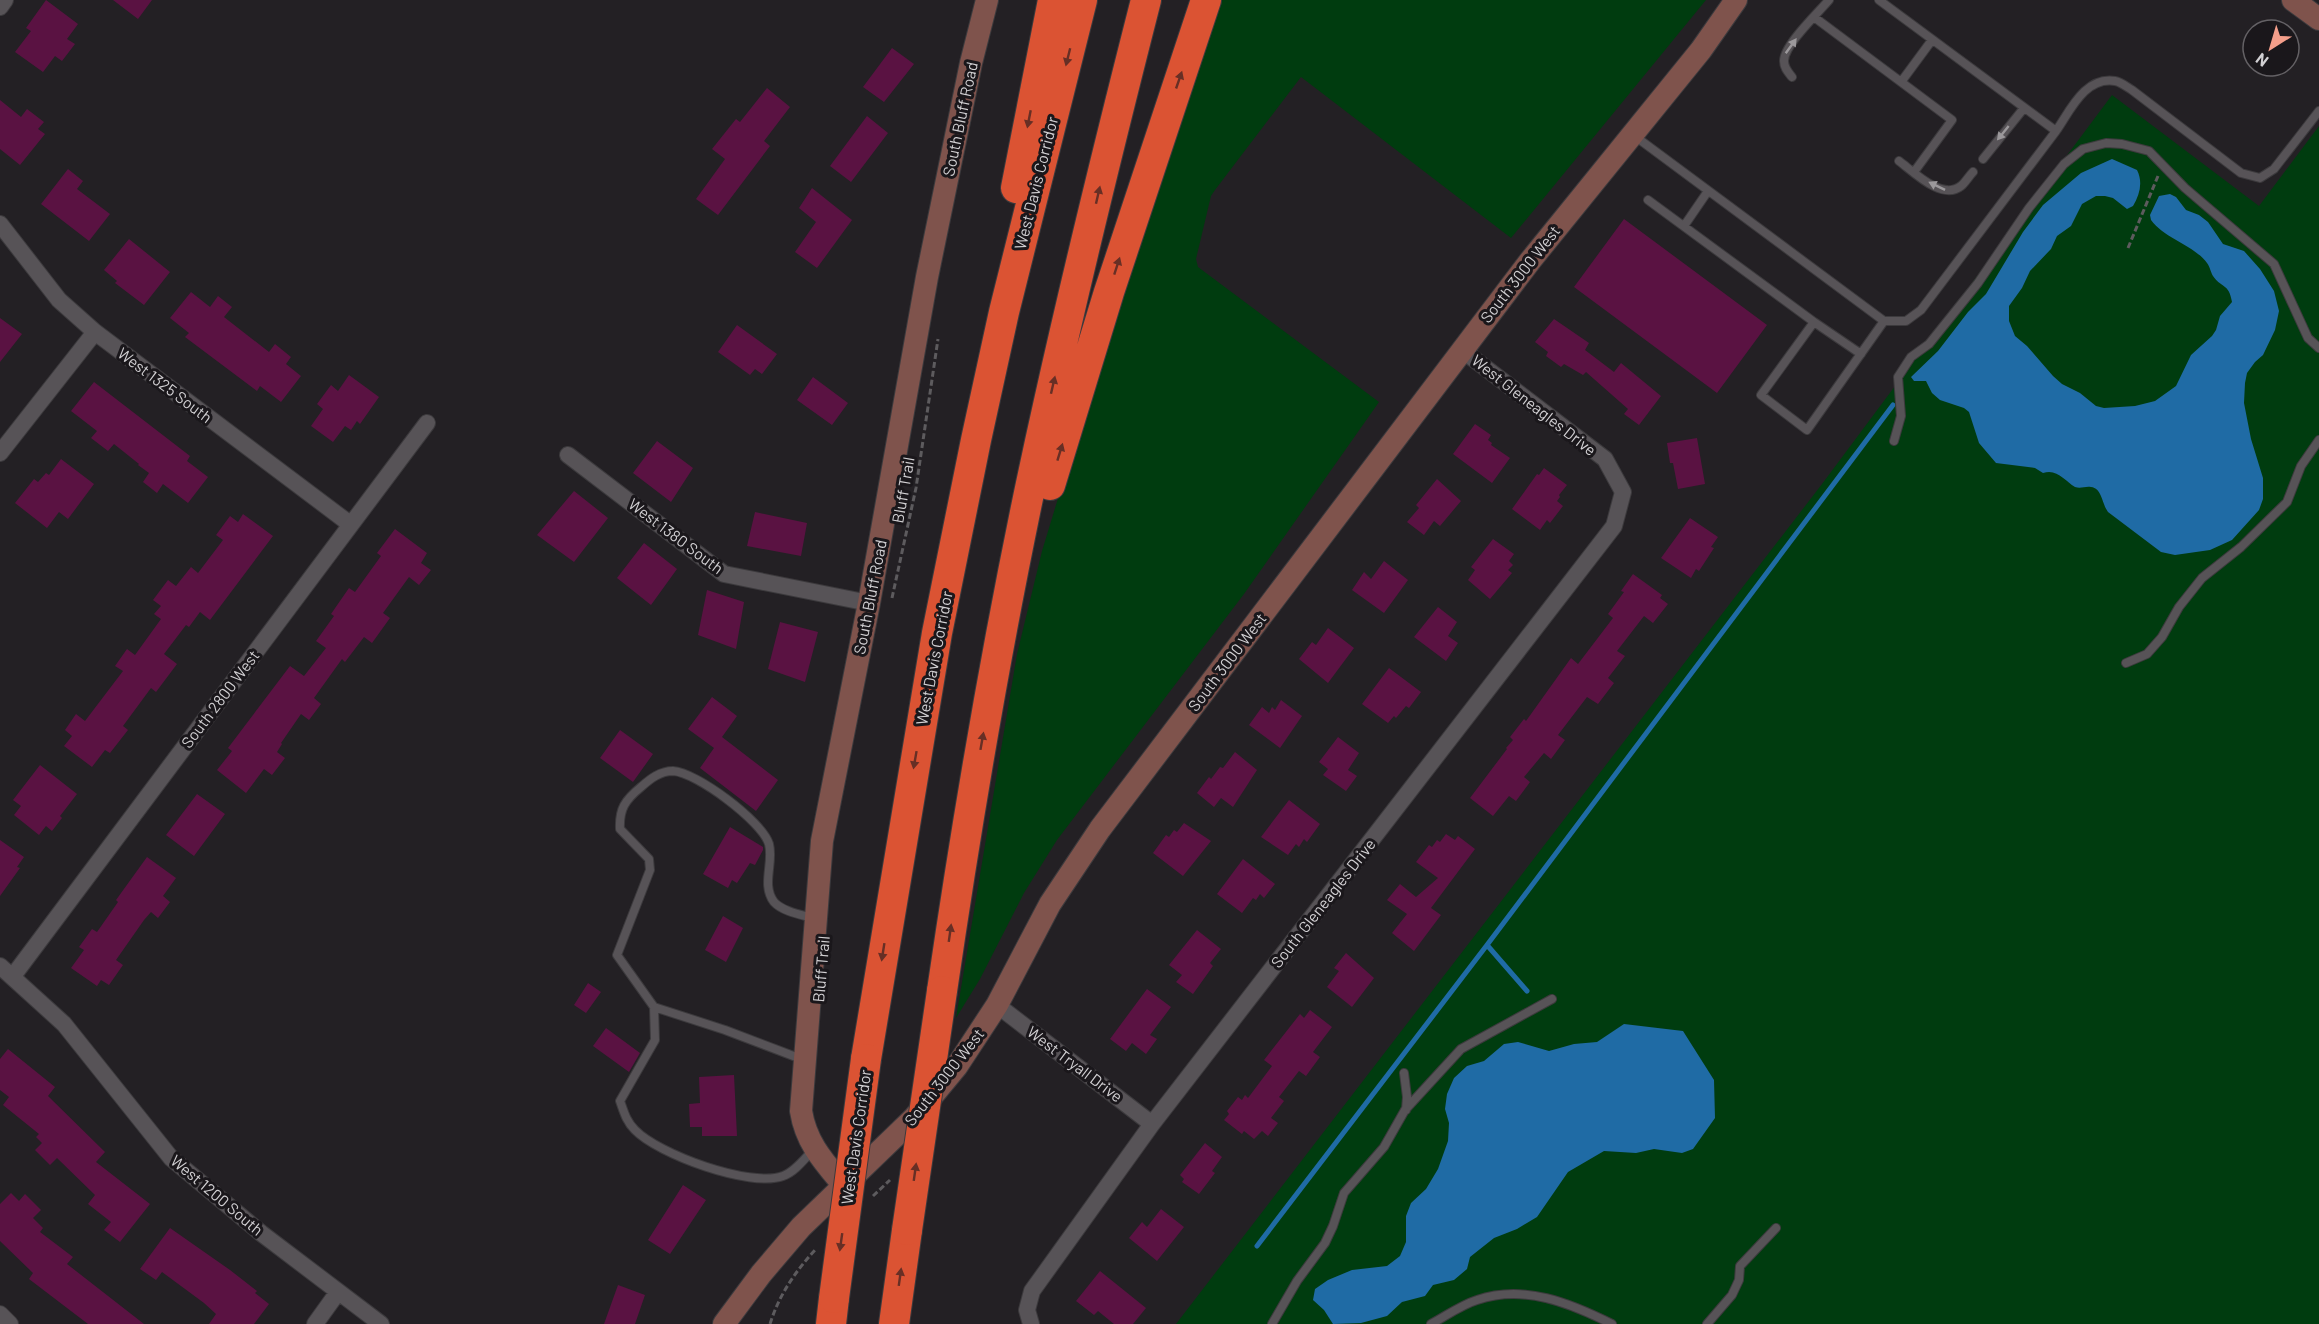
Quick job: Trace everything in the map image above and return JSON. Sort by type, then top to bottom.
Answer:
[{"type":"highway","points":[[949,580],[954,499],[1053,0]]},
{"type":"highway","name":"West Davis Corridor","points":[[832,1311],[866,1059],[937,633],[1004,312],[1082,0]]},
{"type":"highway","points":[[894,1324],[960,868],[1007,607],[1049,402],[1146,0]]},
{"type":"highway","points":[[1007,607],[1039,521],[1108,292],[1206,0]]},
{"type":"main road","name":"South Bluff Road","points":[[844,1186],[814,1149],[807,1136],[801,1111],[822,841],[869,603],[927,277],[987,0]]},
{"type":"main road","name":"South 3000 West","points":[[724,1324],[782,1249],[891,1142],[936,1092],[973,1044],[997,1005],[1050,904],[1100,829],[1462,350],[1592,182],[1701,50],[1736,0]]},
{"type":"main road","points":[[2293,0],[2319,19]]},
{"type":"street","points":[[0,7],[5,0]]},
{"type":"street","name":"West 1325 South","points":[[0,224],[59,300],[94,332],[350,524]]},
{"type":"street","points":[[0,453],[94,332]]},
{"type":"street","name":"West Gleneagles Drive","points":[[1462,350],[1605,459],[1623,492]]},
{"type":"street","name":"South 2800 West","points":[[7,971],[427,423]]},
{"type":"street","name":"West 1380 South","points":[[568,455],[724,574],[869,603]]},
{"type":"street","name":"South Gleneagles Drive","points":[[1029,1320],[1032,1291],[1152,1124],[1614,526],[1623,492]]},
{"type":"street","name":"West 1200 South","points":[[7,971],[64,1024],[171,1158],[261,1233],[381,1324]]},
{"type":"street","name":"West Tryall Drive","points":[[997,1005],[1152,1124]]},
{"type":"street","points":[[315,1324],[338,1292]]},
{"type":"street","points":[[0,1314],[10,1324]]},
{"type":"lane","points":[[1792,77],[1786,71],[1784,63],[1786,51],[1829,0]]},
{"type":"lane","points":[[1879,0],[2056,131]]},
{"type":"lane","points":[[1814,17],[1952,120],[1914,172]]},
{"type":"lane","points":[[1901,82],[1932,40]]},
{"type":"lane","points":[[1632,134],[1884,321],[1906,321],[1921,310],[2086,88],[2100,82],[2116,81],[2132,90],[2241,173],[2260,178],[2274,170],[2319,111]]},
{"type":"lane","points":[[1983,159],[2024,108]]},
{"type":"lane","points":[[1894,441],[1901,416],[1898,377],[1911,357],[1929,344],[1978,283],[2029,208],[2064,164],[2083,149],[2106,143],[2122,144],[2149,151],[2185,188],[2274,264],[2308,338],[2319,348]]},
{"type":"lane","points":[[1899,161],[1938,188],[1949,191],[1960,187],[1973,172]]},
{"type":"lane","points":[[1684,226],[1708,191]]},
{"type":"lane","points":[[1648,200],[1861,354]]},
{"type":"lane","points":[[1814,322],[1761,395],[1807,430],[1884,321]]},
{"type":"lane","points":[[2126,663],[2147,654],[2162,637],[2179,607],[2202,578],[2241,547],[2287,502],[2301,466],[2319,440]]},
{"type":"lane","points":[[814,1149],[785,1176],[753,1178],[691,1162],[654,1144],[636,1131],[625,1117],[620,1101],[655,1040],[654,1007],[617,955],[650,870],[650,859],[620,829],[620,815],[628,797],[653,776],[673,771],[698,780],[739,809],[758,827],[768,843],[768,891],[775,903],[816,919]]},
{"type":"lane","points":[[1272,1324],[1297,1281],[1325,1243],[1344,1193],[1384,1147],[1406,1110],[1461,1050],[1552,999]]},
{"type":"lane","points":[[654,1007],[725,1030],[804,1060]]},
{"type":"lane","points":[[1404,1072],[1406,1110]]},
{"type":"lane","points":[[1707,1324],[1732,1295],[1739,1280],[1740,1266],[1776,1228]]},
{"type":"lane","points":[[1431,1324],[1476,1300],[1509,1294],[1545,1296],[1600,1321],[1612,1324]]},
{"type":"path","points":[[2128,248],[2163,164]]},
{"type":"path","name":"Bluff Trail","points":[[891,602],[916,488],[939,338]]},
{"type":"green space","points":[[1219,0],[1706,0],[1511,238],[1301,77],[1215,190],[1211,196],[1196,259],[1198,267],[1379,402],[1244,594],[1057,840],[1024,893],[980,979],[956,1018],[1017,654],[1042,551]]},
{"type":"green space","points":[[2112,95],[2259,206],[2319,126],[2319,1324],[1176,1324],[1822,484]]},
{"type":"water","points":[[2112,159],[2137,170],[2140,188],[2133,206],[2127,209],[2113,198],[2105,196],[2096,196],[2082,204],[2071,226],[2057,236],[2051,249],[2030,271],[2022,288],[2009,306],[2009,321],[2015,336],[2062,384],[2080,393],[2096,406],[2104,408],[2135,406],[2155,401],[2176,386],[2191,355],[2212,336],[2220,316],[2232,302],[2227,289],[2216,280],[2201,257],[2157,227],[2151,220],[2150,215],[2159,196],[2170,194],[2176,197],[2186,210],[2199,215],[2208,222],[2223,244],[2244,251],[2260,269],[2274,291],[2279,311],[2275,330],[2263,355],[2247,373],[2245,383],[2244,403],[2251,439],[2263,478],[2263,499],[2259,510],[2232,540],[2210,550],[2175,555],[2161,552],[2108,512],[2100,493],[2095,488],[2075,487],[2052,472],[2043,473],[2035,468],[1996,463],[1979,443],[1969,412],[1940,400],[1932,393],[1926,381],[1914,381],[1911,377],[1938,351],[1968,312],[1986,294],[2023,232],[2043,205],[2081,173]]},
{"type":"water","points":[[1624,1024],[1683,1031],[1714,1080],[1715,1118],[1693,1149],[1682,1153],[1654,1149],[1636,1153],[1604,1151],[1568,1172],[1537,1217],[1517,1229],[1494,1238],[1470,1257],[1467,1269],[1454,1280],[1433,1285],[1425,1296],[1402,1302],[1387,1316],[1361,1323],[1333,1324],[1324,1310],[1313,1300],[1315,1289],[1328,1280],[1352,1270],[1387,1266],[1400,1256],[1406,1242],[1406,1216],[1411,1203],[1426,1189],[1438,1169],[1448,1141],[1449,1123],[1445,1109],[1447,1094],[1454,1078],[1467,1066],[1484,1061],[1504,1044],[1518,1042],[1549,1051],[1574,1044],[1597,1042]]},
{"type":"building","points":[[46,0],[78,24],[67,39],[75,44],[62,61],[55,56],[43,72],[15,52],[31,31],[26,28]]},
{"type":"building","points":[[113,0],[152,0],[138,19]]},
{"type":"building","points":[[892,48],[914,64],[884,102],[863,87]]},
{"type":"building","points":[[767,88],[790,107],[764,141],[770,146],[718,215],[696,199],[725,159],[712,149],[736,119],[740,122]]},
{"type":"building","points":[[0,100],[21,117],[27,109],[44,122],[38,129],[45,134],[20,165],[0,149]]},
{"type":"building","points":[[867,116],[888,133],[851,182],[830,166]]},
{"type":"building","points":[[68,169],[83,181],[77,189],[110,214],[89,241],[41,204]]},
{"type":"building","points":[[812,188],[852,220],[817,268],[795,252],[816,222],[799,208]]},
{"type":"building","points":[[1624,219],[1767,325],[1717,393],[1574,287]]},
{"type":"building","points":[[129,239],[170,272],[144,305],[115,283],[117,281],[104,270]]},
{"type":"building","points":[[191,292],[210,307],[218,296],[232,307],[224,317],[269,352],[275,344],[291,357],[286,364],[301,376],[281,402],[260,386],[257,391],[185,337],[189,333],[170,318]]},
{"type":"building","points":[[0,318],[22,334],[0,362]]},
{"type":"building","points":[[1554,319],[1589,343],[1585,350],[1614,372],[1621,363],[1661,396],[1639,425],[1624,414],[1628,409],[1586,372],[1583,375],[1564,364],[1561,367],[1546,356],[1548,352],[1535,342]]},
{"type":"building","points":[[737,325],[777,354],[762,374],[755,369],[750,375],[718,352]]},
{"type":"building","points":[[349,375],[379,397],[360,424],[357,421],[351,430],[345,426],[333,442],[311,426],[323,409],[317,404],[331,385],[338,391]]},
{"type":"building","points":[[813,377],[848,403],[832,425],[797,400]]},
{"type":"building","points":[[94,382],[190,456],[187,461],[208,477],[188,503],[163,484],[157,493],[143,482],[149,473],[139,464],[114,444],[108,451],[91,438],[97,431],[71,411]]},
{"type":"building","points":[[1475,424],[1491,435],[1488,440],[1492,443],[1491,445],[1510,458],[1492,483],[1453,454]]},
{"type":"building","points":[[1697,438],[1705,484],[1678,489],[1667,443]]},
{"type":"building","points":[[657,441],[693,468],[671,502],[633,473]]},
{"type":"building","points":[[61,459],[94,484],[68,519],[59,512],[47,528],[15,503],[34,479],[38,482],[46,473],[49,475]]},
{"type":"building","points":[[1544,468],[1567,485],[1557,501],[1563,506],[1550,523],[1547,520],[1540,530],[1512,509],[1537,474],[1539,475]]},
{"type":"building","points":[[1437,479],[1461,501],[1440,526],[1434,521],[1424,535],[1407,522],[1419,508],[1416,505]]},
{"type":"building","points":[[574,491],[608,518],[574,562],[537,535]]},
{"type":"building","points":[[755,512],[807,523],[801,556],[747,546]]},
{"type":"building","points":[[243,514],[273,536],[210,620],[200,612],[189,627],[186,625],[164,654],[177,664],[156,692],[151,688],[123,726],[128,730],[110,753],[105,750],[92,767],[64,746],[72,736],[65,730],[76,714],[85,721],[123,671],[115,666],[127,649],[135,655],[161,619],[154,614],[161,606],[153,600],[168,580],[176,586],[191,567],[198,573],[223,540],[216,535],[230,516],[238,522]]},
{"type":"building","points":[[1690,518],[1718,537],[1711,547],[1714,548],[1699,571],[1696,569],[1691,578],[1661,558]]},
{"type":"building","points":[[395,529],[427,553],[421,563],[431,570],[419,585],[409,577],[383,613],[390,618],[372,643],[364,637],[345,662],[342,659],[314,698],[321,704],[309,720],[301,714],[281,743],[277,752],[285,758],[272,775],[264,769],[246,793],[217,770],[232,751],[228,748],[290,666],[304,676],[326,648],[316,641],[334,616],[331,614],[349,588],[355,592],[381,556],[377,553]]},
{"type":"building","points":[[1493,539],[1514,554],[1509,561],[1513,565],[1508,570],[1512,573],[1490,599],[1468,580],[1475,570],[1471,567]]},
{"type":"building","points":[[644,543],[677,569],[651,605],[617,578]]},
{"type":"building","points":[[1384,561],[1408,580],[1384,613],[1352,590],[1364,572],[1371,579]]},
{"type":"building","points":[[1633,574],[1662,595],[1660,598],[1668,604],[1653,623],[1644,616],[1617,651],[1625,656],[1608,678],[1614,683],[1598,704],[1587,697],[1558,735],[1565,740],[1551,759],[1544,753],[1524,777],[1530,782],[1516,801],[1509,796],[1493,816],[1470,798],[1513,740],[1510,737],[1524,719],[1526,721],[1571,658],[1578,664],[1613,618],[1608,614],[1624,592],[1621,591]]},
{"type":"building","points":[[707,590],[744,602],[736,649],[698,635]]},
{"type":"building","points":[[1438,607],[1457,622],[1448,636],[1458,643],[1446,661],[1414,637]]},
{"type":"building","points":[[780,622],[818,632],[805,682],[768,669]]},
{"type":"building","points":[[1328,628],[1354,648],[1328,683],[1299,659],[1312,642],[1316,645]]},
{"type":"building","points":[[1389,668],[1421,692],[1409,708],[1406,706],[1396,718],[1394,716],[1388,723],[1362,704]]},
{"type":"building","points":[[712,697],[737,716],[722,737],[778,780],[756,811],[700,768],[714,748],[688,729]]},
{"type":"building","points":[[1281,700],[1302,716],[1280,748],[1249,725],[1262,707],[1269,713],[1272,707],[1275,710]]},
{"type":"building","points":[[620,730],[653,754],[633,782],[600,758]]},
{"type":"building","points":[[1338,737],[1359,753],[1348,770],[1357,776],[1346,791],[1323,775],[1328,769],[1319,762]]},
{"type":"building","points":[[1235,752],[1257,770],[1233,807],[1221,798],[1214,807],[1197,793],[1209,777],[1211,779],[1220,767],[1223,768]]},
{"type":"building","points":[[40,765],[77,794],[52,831],[46,826],[39,835],[14,815],[21,806],[13,800]]},
{"type":"building","points":[[197,794],[225,814],[194,856],[166,835]]},
{"type":"building","points":[[1289,800],[1320,824],[1307,842],[1304,839],[1299,847],[1296,844],[1288,855],[1261,837]]},
{"type":"building","points":[[1184,823],[1211,841],[1183,876],[1153,853],[1166,835],[1169,837],[1174,830],[1177,832]]},
{"type":"building","points":[[730,827],[763,847],[763,850],[755,865],[750,863],[737,883],[732,880],[728,888],[703,874]]},
{"type":"building","points":[[1446,834],[1455,840],[1458,836],[1475,849],[1431,908],[1441,915],[1414,951],[1392,933],[1407,914],[1387,900],[1400,884],[1416,897],[1438,878],[1416,862],[1429,845],[1432,847],[1437,840],[1440,842]]},
{"type":"building","points":[[0,840],[24,857],[17,867],[20,868],[0,896]]},
{"type":"building","points":[[147,857],[176,878],[163,896],[170,902],[158,918],[151,912],[144,920],[116,960],[123,965],[109,985],[101,980],[97,986],[71,968],[84,950],[79,947],[92,929],[97,932],[118,902],[116,900]]},
{"type":"building","points":[[1243,859],[1275,884],[1264,898],[1260,894],[1256,900],[1253,898],[1242,913],[1217,894]]},
{"type":"building","points":[[723,916],[743,928],[726,962],[705,950]]},
{"type":"building","points":[[1197,930],[1221,949],[1210,963],[1213,966],[1193,994],[1176,982],[1182,975],[1169,965]]},
{"type":"building","points":[[1346,953],[1374,978],[1352,1007],[1327,987],[1339,971],[1334,968]]},
{"type":"building","points":[[588,983],[601,992],[586,1013],[574,1005]]},
{"type":"building","points":[[1147,989],[1171,1007],[1150,1035],[1157,1039],[1146,1054],[1132,1043],[1126,1051],[1110,1039]]},
{"type":"building","points":[[1310,1010],[1332,1027],[1313,1052],[1320,1057],[1306,1076],[1299,1071],[1279,1097],[1284,1101],[1271,1118],[1278,1123],[1268,1136],[1262,1131],[1254,1139],[1244,1131],[1242,1134],[1224,1120],[1229,1114],[1227,1111],[1238,1097],[1242,1100],[1245,1095],[1248,1098],[1272,1066],[1264,1060],[1300,1014],[1304,1018]]},
{"type":"building","points":[[606,1028],[640,1053],[629,1072],[593,1046]]},
{"type":"building","points":[[8,1049],[55,1087],[48,1096],[105,1152],[96,1162],[150,1204],[120,1242],[104,1230],[111,1222],[88,1204],[95,1195],[57,1158],[50,1165],[35,1150],[42,1143],[36,1137],[39,1134],[3,1105],[9,1097],[0,1090],[0,1059]]},
{"type":"building","points":[[734,1075],[737,1136],[702,1136],[702,1127],[690,1127],[689,1104],[700,1103],[699,1077]]},
{"type":"building","points":[[1205,1143],[1222,1157],[1212,1171],[1215,1173],[1199,1194],[1182,1182],[1184,1179],[1180,1175]]},
{"type":"building","points":[[683,1185],[706,1200],[670,1254],[648,1240]]},
{"type":"building","points":[[11,1193],[19,1201],[25,1194],[41,1210],[33,1218],[43,1228],[40,1232],[73,1257],[67,1264],[144,1324],[88,1324],[29,1279],[33,1273],[0,1241],[0,1204]]},
{"type":"building","points":[[1161,1209],[1184,1227],[1157,1261],[1129,1238],[1142,1222],[1147,1227]]},
{"type":"building","points":[[170,1228],[230,1270],[257,1291],[255,1293],[269,1304],[254,1324],[209,1324],[216,1314],[204,1303],[162,1272],[156,1280],[140,1269]]},
{"type":"building","points":[[1100,1271],[1146,1308],[1133,1324],[1114,1324],[1098,1311],[1094,1315],[1076,1301]]},
{"type":"building","points":[[618,1285],[645,1295],[635,1324],[604,1324]]},
{"type":"waterway","points":[[1257,1246],[1487,945],[1893,405]]},
{"type":"waterway","points":[[1487,945],[1527,991]]}]
